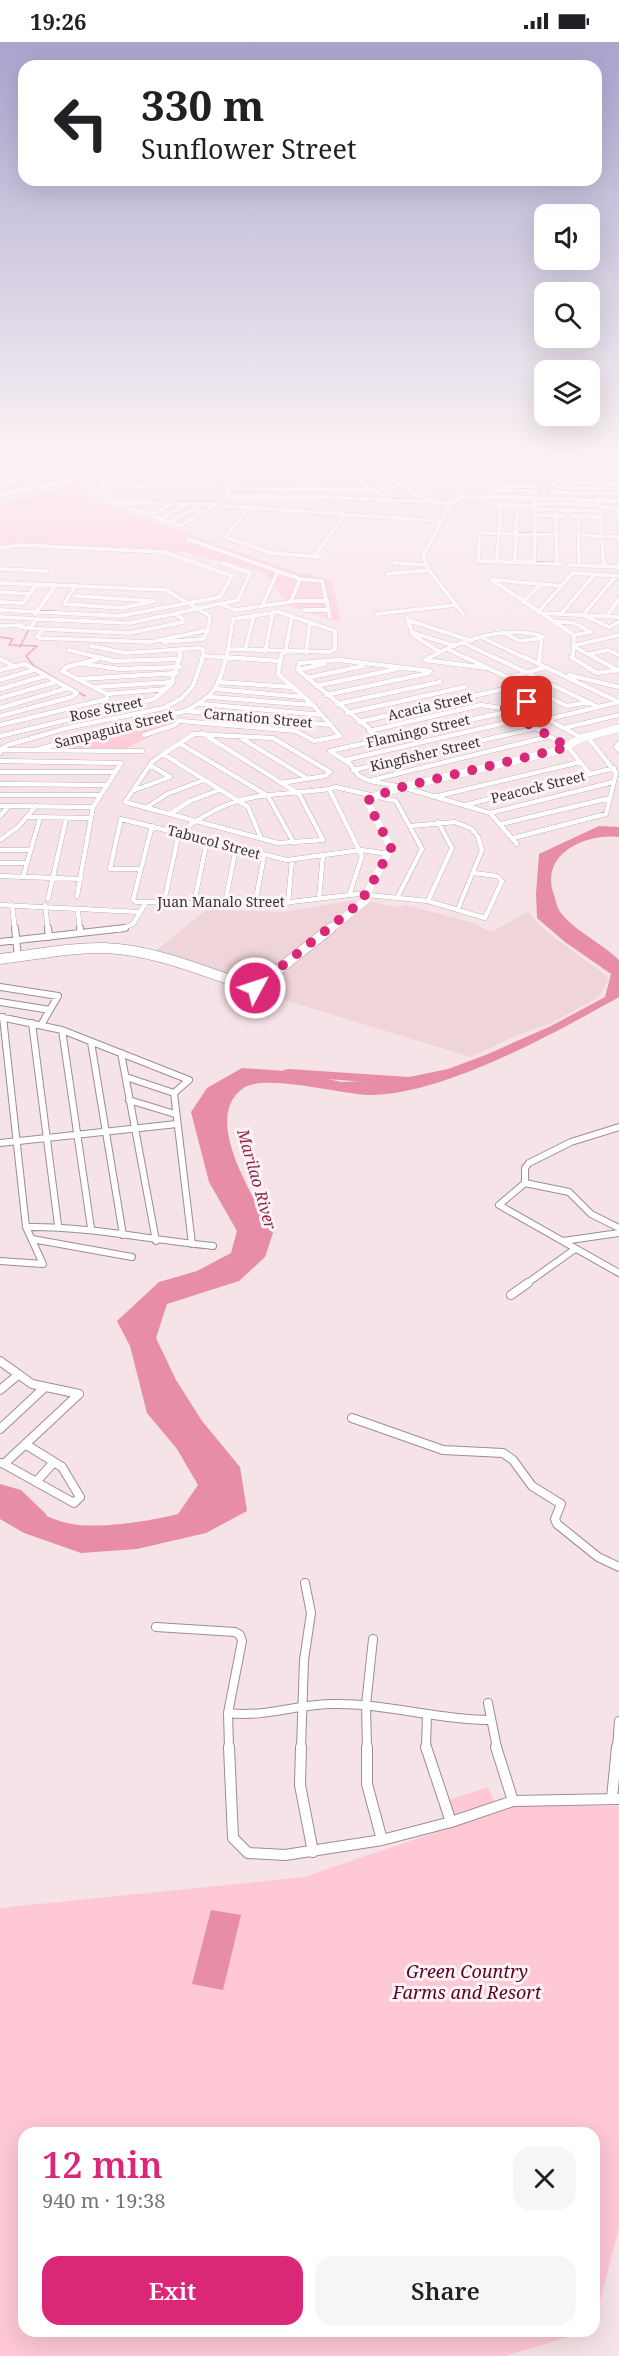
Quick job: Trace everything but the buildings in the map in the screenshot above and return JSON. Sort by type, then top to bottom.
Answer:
[{"type":"main road","points":[[0,959],[94,949],[120,950],[153,957],[255,988],[366,900],[366,894],[389,854],[390,844],[368,803],[377,795],[568,747],[584,737],[618,729]]},
{"type":"street","points":[[0,610],[120,616],[220,597],[225,592],[231,576],[188,560]]},
{"type":"street","points":[[210,567],[233,560]]},
{"type":"street","points":[[246,560],[300,579],[322,581],[329,614],[306,610]]},
{"type":"street","points":[[424,560],[429,570],[463,614]]},
{"type":"street","points":[[478,560],[559,564],[559,560]]},
{"type":"street","points":[[579,560],[579,565]]},
{"type":"street","points":[[604,560],[604,567]]},
{"type":"street","points":[[0,617],[130,623],[238,600],[250,573],[223,563]]},
{"type":"street","points":[[394,563],[426,565]]},
{"type":"street","points":[[570,565],[619,567]]},
{"type":"street","points":[[0,569],[47,571]]},
{"type":"street","points":[[387,574],[429,570]]},
{"type":"street","points":[[262,606],[278,571]]},
{"type":"street","points":[[539,613],[573,573],[617,576]]},
{"type":"street","points":[[561,614],[594,575]]},
{"type":"street","points":[[583,615],[617,576]]},
{"type":"street","points":[[291,601],[300,579]]},
{"type":"street","points":[[553,621],[574,623],[591,632],[574,635],[539,613],[492,580],[561,586]]},
{"type":"street","points":[[0,582],[166,590],[210,616],[208,630],[203,639],[146,643],[38,638],[43,629]]},
{"type":"street","points":[[519,583],[533,591]]},
{"type":"street","points":[[0,602],[23,603],[37,584]]},
{"type":"street","points":[[20,627],[32,618],[56,585]]},
{"type":"street","points":[[523,602],[540,585]]},
{"type":"street","points":[[75,586],[64,604],[122,608],[154,602],[76,596]]},
{"type":"street","points":[[0,592],[30,594]]},
{"type":"street","points":[[606,616],[619,599]]},
{"type":"street","points":[[221,604],[231,610],[291,601],[327,601]]},
{"type":"street","points":[[377,614],[455,604]]},
{"type":"street","points":[[265,652],[273,612]]},
{"type":"street","points":[[226,649],[284,653],[330,652],[335,650],[334,629],[273,612],[254,615],[245,650]]},
{"type":"street","points":[[539,613],[619,617]]},
{"type":"street","points":[[0,626],[134,633],[183,622],[183,619],[175,614]]},
{"type":"street","name":"Sampaguita Street","points":[[35,750],[57,742],[172,716],[201,704],[216,689],[233,619],[254,615]]},
{"type":"street","points":[[583,615],[609,627],[619,622]]},
{"type":"street","points":[[172,716],[182,721],[297,730],[314,741],[340,736],[313,705],[278,674],[279,661],[284,653],[292,617]]},
{"type":"street","points":[[30,628],[32,618]]},
{"type":"street","points":[[440,652],[412,632],[408,619],[472,641]]},
{"type":"street","points":[[306,653],[310,622]]},
{"type":"street","points":[[146,643],[208,630]]},
{"type":"street","points":[[486,668],[425,660],[464,643],[506,634],[529,631],[542,638]]},
{"type":"street","points":[[412,632],[455,646]]},
{"type":"street","points":[[506,634],[520,642],[542,638]]},
{"type":"street","points":[[574,635],[571,658],[597,673],[618,670]]},
{"type":"street","points":[[573,646],[619,635]]},
{"type":"street","points":[[612,637],[619,641]]},
{"type":"street","points":[[539,663],[542,638]]},
{"type":"street","points":[[483,639],[619,702]]},
{"type":"street","points":[[464,643],[598,707]]},
{"type":"street","points":[[0,751],[8,745],[67,728],[164,708],[187,695],[194,687],[203,656],[202,648],[125,653],[92,646]]},
{"type":"street","points":[[573,646],[618,670]]},
{"type":"street","points":[[447,649],[567,706],[589,702]]},
{"type":"street","points":[[69,650],[98,658],[129,662],[180,658]]},
{"type":"street","name":"Rose Street","points":[[0,736],[55,720],[154,699],[173,682],[180,666],[181,650]]},
{"type":"street","points":[[589,654],[608,650],[619,655]]},
{"type":"street","points":[[203,656],[279,661]]},
{"type":"street","points":[[448,664],[462,657]]},
{"type":"street","points":[[98,658],[62,670],[107,694],[167,689]]},
{"type":"street","points":[[0,659],[14,666]]},
{"type":"street","points":[[326,695],[430,671],[339,660],[297,670],[307,678],[336,704],[347,713],[371,730],[480,705],[503,710],[527,711],[549,719],[584,737],[614,768],[616,773],[606,814],[513,838]]},
{"type":"street","points":[[81,663],[120,669],[180,666]]},
{"type":"street","points":[[0,670],[25,664],[77,694],[0,716]]},
{"type":"street","points":[[307,678],[370,664]]},
{"type":"street","points":[[508,678],[546,667]]},
{"type":"street","points":[[316,686],[403,668]]},
{"type":"street","points":[[0,680],[34,670]]},
{"type":"street","points":[[559,673],[613,683],[619,687]]},
{"type":"street","points":[[78,680],[177,674]]},
{"type":"street","points":[[0,689],[45,676]]},
{"type":"street","points":[[16,712],[0,700],[56,682]]},
{"type":"street","points":[[92,687],[173,682]]},
{"type":"street","points":[[218,682],[293,687]]},
{"type":"street","points":[[336,704],[440,682]]},
{"type":"street","points":[[591,688],[619,682]]},
{"type":"street","points":[[347,713],[465,687]]},
{"type":"street","points":[[0,708],[68,688]]},
{"type":"street","points":[[216,689],[302,697]]},
{"type":"street","name":"Acacia Street","points":[[359,722],[500,690],[526,701],[527,711]]},
{"type":"street","points":[[0,725],[43,713],[104,701],[107,694]]},
{"type":"street","points":[[210,697],[313,705]]},
{"type":"street","points":[[549,719],[619,702]]},
{"type":"street","points":[[201,704],[322,715]]},
{"type":"street","points":[[132,705],[153,721]]},
{"type":"street","points":[[503,710],[532,729],[568,747],[590,774]]},
{"type":"street","name":"Flamingo Street","points":[[345,760],[330,750],[503,710]]},
{"type":"street","name":"Carnation Street","points":[[185,711],[331,725]]},
{"type":"street","points":[[43,713],[55,720]]},
{"type":"street","points":[[564,728],[619,715]]},
{"type":"street","points":[[518,720],[345,760],[353,770],[370,781],[402,787],[432,798],[490,813],[613,782]]},
{"type":"street","points":[[144,735],[182,721]]},
{"type":"street","name":"Kingfisher Street","points":[[353,770],[532,729]]},
{"type":"street","points":[[371,730],[369,732],[380,740]]},
{"type":"street","points":[[202,733],[281,783],[299,794],[323,840],[278,843],[125,802],[150,765],[190,735],[202,733],[273,738],[330,772],[328,775],[281,783]]},
{"type":"street","points":[[237,735],[308,779]]},
{"type":"street","points":[[370,781],[547,737]]},
{"type":"street","points":[[179,743],[268,796],[278,808],[294,843]]},
{"type":"street","points":[[619,743],[616,747],[619,750]]},
{"type":"street","points":[[0,751],[142,751]]},
{"type":"street","points":[[163,754],[248,807],[261,838]]},
{"type":"street","points":[[0,761],[121,763],[93,807],[77,896]]},
{"type":"street","points":[[432,798],[580,762]]},
{"type":"street","points":[[132,791],[170,777],[150,765]]},
{"type":"street","name":"Peacock Street","points":[[462,806],[614,768]]},
{"type":"street","points":[[0,772],[116,772]]},
{"type":"street","points":[[146,808],[166,794],[204,780]]},
{"type":"street","points":[[0,784],[108,785]]},
{"type":"street","points":[[164,902],[179,833],[215,808],[235,800],[345,787],[396,801],[411,826],[422,849],[398,896]]},
{"type":"street","points":[[329,789],[362,856],[350,893]]},
{"type":"street","points":[[170,814],[190,801],[219,790]]},
{"type":"street","points":[[0,795],[101,795]]},
{"type":"street","points":[[501,825],[610,798]]},
{"type":"street","points":[[0,806],[93,807]]},
{"type":"street","points":[[0,816],[9,806]]},
{"type":"street","points":[[0,840],[28,817],[36,806]]},
{"type":"street","points":[[490,813],[518,844]]},
{"type":"street","points":[[28,817],[91,818]]},
{"type":"street","points":[[23,877],[40,818]]},
{"type":"street","points":[[48,899],[66,819]]},
{"type":"street","name":"Tabucol Street","points":[[141,869],[110,869],[121,819],[264,856],[292,860],[360,850],[389,854]]},
{"type":"street","points":[[411,826],[459,821],[471,826],[482,847],[474,873],[458,909]]},
{"type":"street","points":[[428,902],[453,848],[438,822]]},
{"type":"street","points":[[141,869],[152,826]]},
{"type":"street","points":[[194,903],[207,840]]},
{"type":"street","points":[[225,903],[236,848]]},
{"type":"street","points":[[0,850],[31,850]]},
{"type":"street","points":[[319,898],[323,855]]},
{"type":"street","points":[[255,904],[264,856]]},
{"type":"street","points":[[288,903],[292,860]]},
{"type":"street","points":[[0,863],[27,863]]},
{"type":"street","name":"Juan Manalo Street","points":[[141,869],[134,901],[288,903],[350,893],[398,896],[458,909],[485,918],[502,880],[497,876],[474,873]]},
{"type":"street","points":[[0,876],[81,879]]},
{"type":"street","points":[[0,942],[131,926],[146,902]]},
{"type":"street","points":[[0,905],[78,907],[80,933]]},
{"type":"street","points":[[12,905],[18,957]]},
{"type":"street","points":[[45,905],[49,937]]},
{"type":"street","points":[[78,910],[140,912]]},
{"type":"street","points":[[0,987],[58,996],[41,1025]]},
{"type":"street","points":[[0,1002],[50,1010]]},
{"type":"street","points":[[0,1261],[43,1264],[26,1227],[1,1017],[62,1030],[189,1080],[174,1093]]},
{"type":"street","points":[[32,1023],[58,1226]]},
{"type":"street","points":[[62,1030],[91,1228]]},
{"type":"street","points":[[91,1042],[123,1235]]},
{"type":"street","points":[[121,1053],[156,1241]]},
{"type":"street","points":[[126,1077],[174,1093]]},
{"type":"street","points":[[174,1093],[192,1244]]},
{"type":"street","points":[[129,1100],[175,1114]]},
{"type":"street","points":[[0,1143],[177,1124]]},
{"type":"street","points":[[525,1183],[525,1168],[529,1163],[571,1142],[619,1127]]},
{"type":"street","points":[[525,1183],[569,1192],[577,1205],[588,1214],[619,1228]]},
{"type":"street","points":[[525,1183],[500,1203],[500,1207],[619,1273]]},
{"type":"street","points":[[26,1227],[91,1228],[156,1241],[213,1246]]},
{"type":"street","points":[[563,1242],[619,1233]]},
{"type":"street","points":[[32,1239],[132,1257]]},
{"type":"street","points":[[511,1295],[575,1250]]},
{"type":"street","points":[[0,1361],[18,1375],[44,1388],[79,1394],[2,1463],[74,1503],[80,1497],[62,1467],[25,1444]]},
{"type":"street","points":[[0,1390],[18,1375]]},
{"type":"street","points":[[0,1429],[44,1388]]},
{"type":"street","points":[[352,1418],[443,1450],[496,1451],[508,1455],[532,1486],[558,1500],[561,1504],[555,1519],[557,1524],[598,1557],[619,1567]]},
{"type":"street","points":[[36,1482],[54,1462]]},
{"type":"street","points":[[305,1583],[311,1613],[304,1660],[300,1785],[313,1852]]},
{"type":"street","points":[[156,1627],[235,1632],[240,1635],[242,1641],[228,1713],[233,1838],[248,1853],[270,1856],[313,1852],[382,1840],[451,1822],[513,1801],[616,1798],[619,1721]]},
{"type":"street","points":[[373,1639],[366,1705],[368,1784],[382,1840]]},
{"type":"street","points":[[488,1703],[489,1720],[513,1801]]},
{"type":"street","points":[[228,1713],[259,1716],[322,1704],[366,1705],[489,1720]]},
{"type":"street","points":[[427,1714],[426,1749],[451,1822]]},
{"type":"shaded area","points":[[599,826],[619,827],[619,837],[592,839],[568,850],[553,868],[551,881],[557,904],[567,920],[619,960],[619,997],[532,1044],[465,1073],[432,1084],[400,1092],[371,1095],[284,1083],[252,1084],[242,1089],[231,1103],[227,1120],[229,1139],[245,1181],[273,1233],[265,1257],[239,1281],[167,1304],[156,1338],[176,1380],[202,1421],[240,1467],[247,1511],[206,1533],[137,1549],[81,1553],[24,1533],[0,1519],[0,1491],[44,1515],[72,1524],[96,1526],[125,1524],[178,1514],[198,1485],[177,1449],[147,1413],[130,1346],[117,1321],[159,1282],[197,1271],[231,1253],[237,1231],[209,1182],[191,1112],[207,1088],[242,1068],[299,1072],[341,1082],[395,1080],[448,1069],[488,1054],[551,1026],[605,997],[611,974],[565,942],[537,918],[536,894],[539,854]]},
{"type":"shaded area","points":[[349,901],[367,901],[393,907],[406,905],[473,923],[491,932],[528,912],[543,929],[609,978],[600,995],[590,1002],[551,1023],[515,1036],[471,1057],[147,958],[206,910],[284,912]]},
{"type":"shaded area","points":[[211,1910],[241,1915],[223,1990],[192,1984]]},
{"type":"green space","points":[[216,560],[262,560],[302,574],[308,573],[332,581],[341,622],[289,606],[264,572]]},
{"type":"green space","points":[[168,719],[174,720],[175,723],[125,749],[42,748],[55,743]]},
{"type":"green space","points":[[488,1787],[497,1806],[455,1820],[446,1801]]},
{"type":"green space","name":"Green Country Farms and Resort","points":[[513,1806],[619,1806],[619,2228],[600,2301],[600,2127],[18,2127],[18,2337],[569,2337],[505,2356],[0,2356],[0,1908],[304,1877]]},
{"type":"waterway","points":[[21,645],[29,629]]},
{"type":"waterway","points":[[0,637],[13,639],[9,645],[21,645]]},
{"type":"waterway","points":[[21,645],[37,646],[26,656],[34,666],[85,696]]},
{"type":"waterway","name":"Marilao River","points":[[289,1073],[409,1081]]},
{"type":"waterway","name":"Marilao River","points":[[0,1491],[15,1495],[39,1519]]},
{"type":"route","points":[[255,988],[356,906],[367,893],[391,848],[368,803],[370,798],[402,787],[568,747],[532,729],[501,708],[527,711],[527,702]]}]
